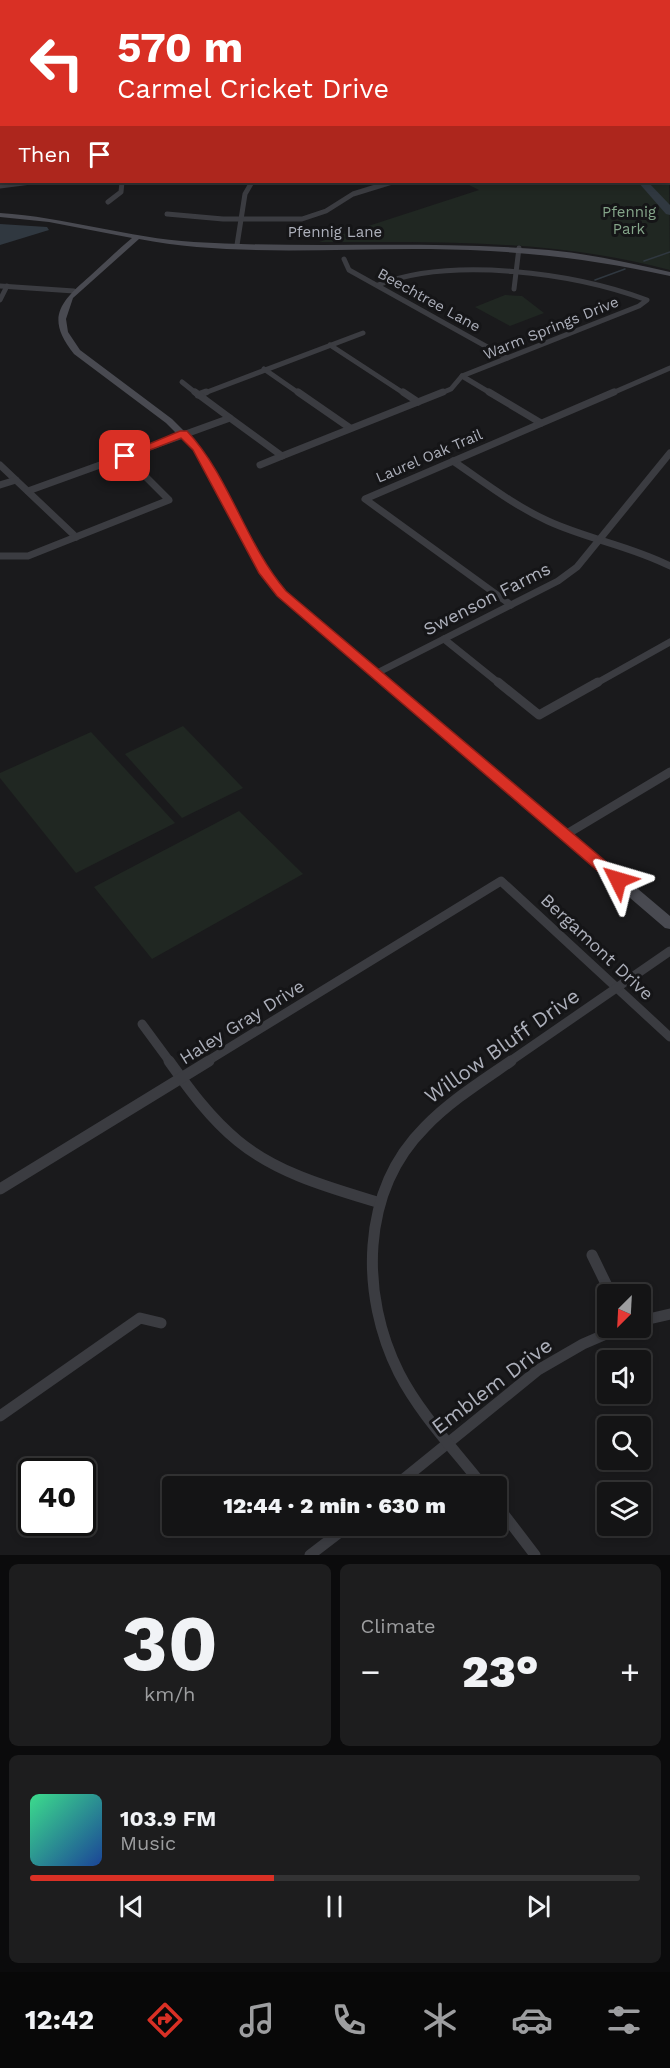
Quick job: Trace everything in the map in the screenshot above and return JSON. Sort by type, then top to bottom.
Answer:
[{"type":"street","points":[[0,186],[23,183]]},
{"type":"street","points":[[108,202],[121,192],[122,183]]},
{"type":"street","points":[[237,245],[245,194],[251,183]]},
{"type":"street","points":[[167,214],[241,220],[310,217],[326,211],[345,197],[389,183]]},
{"type":"street","name":"Pfennig Lane","points":[[0,215],[59,220],[136,238],[187,244],[519,248],[605,260],[670,274]]},
{"type":"street","points":[[136,238],[74,291],[63,309],[61,320],[68,342],[77,352],[183,434],[197,449],[264,573],[304,615],[670,924]]},
{"type":"street","points":[[514,290],[519,248]]},
{"type":"street","name":"Beechtree Lane","points":[[344,259],[349,270],[507,358]]},
{"type":"street","points":[[378,285],[402,276],[421,273],[471,271],[515,274]]},
{"type":"street","name":"Warm Springs Drive","points":[[260,465],[451,389],[462,376],[639,306],[647,300],[601,286],[515,274]]},
{"type":"street","points":[[0,286],[74,291]]},
{"type":"street","points":[[0,300],[7,286]]},
{"type":"street","points":[[198,394],[363,333]]},
{"type":"street","points":[[330,345],[418,402]]},
{"type":"street","name":"Laurel Oak Trail","points":[[511,605],[364,499],[670,368]]},
{"type":"street","points":[[264,369],[350,428]]},
{"type":"street","points":[[462,376],[541,423]]},
{"type":"street","points":[[182,382],[282,456]]},
{"type":"street","points":[[28,491],[230,418]]},
{"type":"street","name":"Swenson Farms","points":[[375,674],[511,605],[577,567],[670,453]]},
{"type":"street","points":[[0,556],[28,556],[170,500],[125,456]]},
{"type":"street","points":[[453,461],[547,521],[670,566]]},
{"type":"street","points":[[0,465],[76,537]]},
{"type":"street","points":[[0,485],[16,480]]},
{"type":"street","points":[[444,639],[539,715],[670,642]]},
{"type":"street","points":[[566,835],[670,772]]},
{"type":"street","name":"Bergamont Drive","points":[[501,881],[670,1037]]},
{"type":"street","name":"Haley Gray Drive","points":[[0,1189],[501,881]]},
{"type":"street","name":"Willow Bluff Drive","points":[[475,1476],[448,1443],[399,1373],[382,1332],[372,1292],[370,1252],[372,1232],[380,1203],[404,1151],[425,1124],[453,1101],[670,951]]},
{"type":"street","points":[[142,1024],[206,1109],[225,1129],[255,1153],[290,1172],[380,1203]]},
{"type":"street","points":[[592,1255],[606,1284]]},
{"type":"street","points":[[651,1318],[670,1314]]},
{"type":"street","points":[[0,1416],[140,1318],[161,1323]]},
{"type":"street","name":"Emblem Drive","points":[[407,1476],[538,1370],[597,1338]]},
{"type":"street","points":[[507,1518],[535,1555]]},
{"type":"street","points":[[310,1555],[335,1536]]},
{"type":"green space","name":"Pfennig Park","points":[[475,183],[669,183],[670,270],[583,253],[496,244],[319,242],[479,190],[469,185]]},
{"type":"green space","points":[[505,295],[522,296],[544,313],[510,326],[475,307]]},
{"type":"green space","points":[[183,726],[243,788],[182,818],[125,754]]},
{"type":"green space","points":[[91,732],[175,823],[76,873],[0,778],[0,773]]},
{"type":"green space","points":[[239,811],[303,874],[152,959],[94,887]]},
{"type":"shaded area","points":[[0,224],[47,227],[49,230],[0,245]]},
{"type":"waterway","points":[[644,183],[670,212]]},
{"type":"waterway","points":[[644,261],[670,252]]},
{"type":"waterway","points":[[595,280],[625,269]]},
{"type":"route","points":[[125,456],[183,434],[197,449],[264,573],[281,593],[304,615],[618,880]]}]
